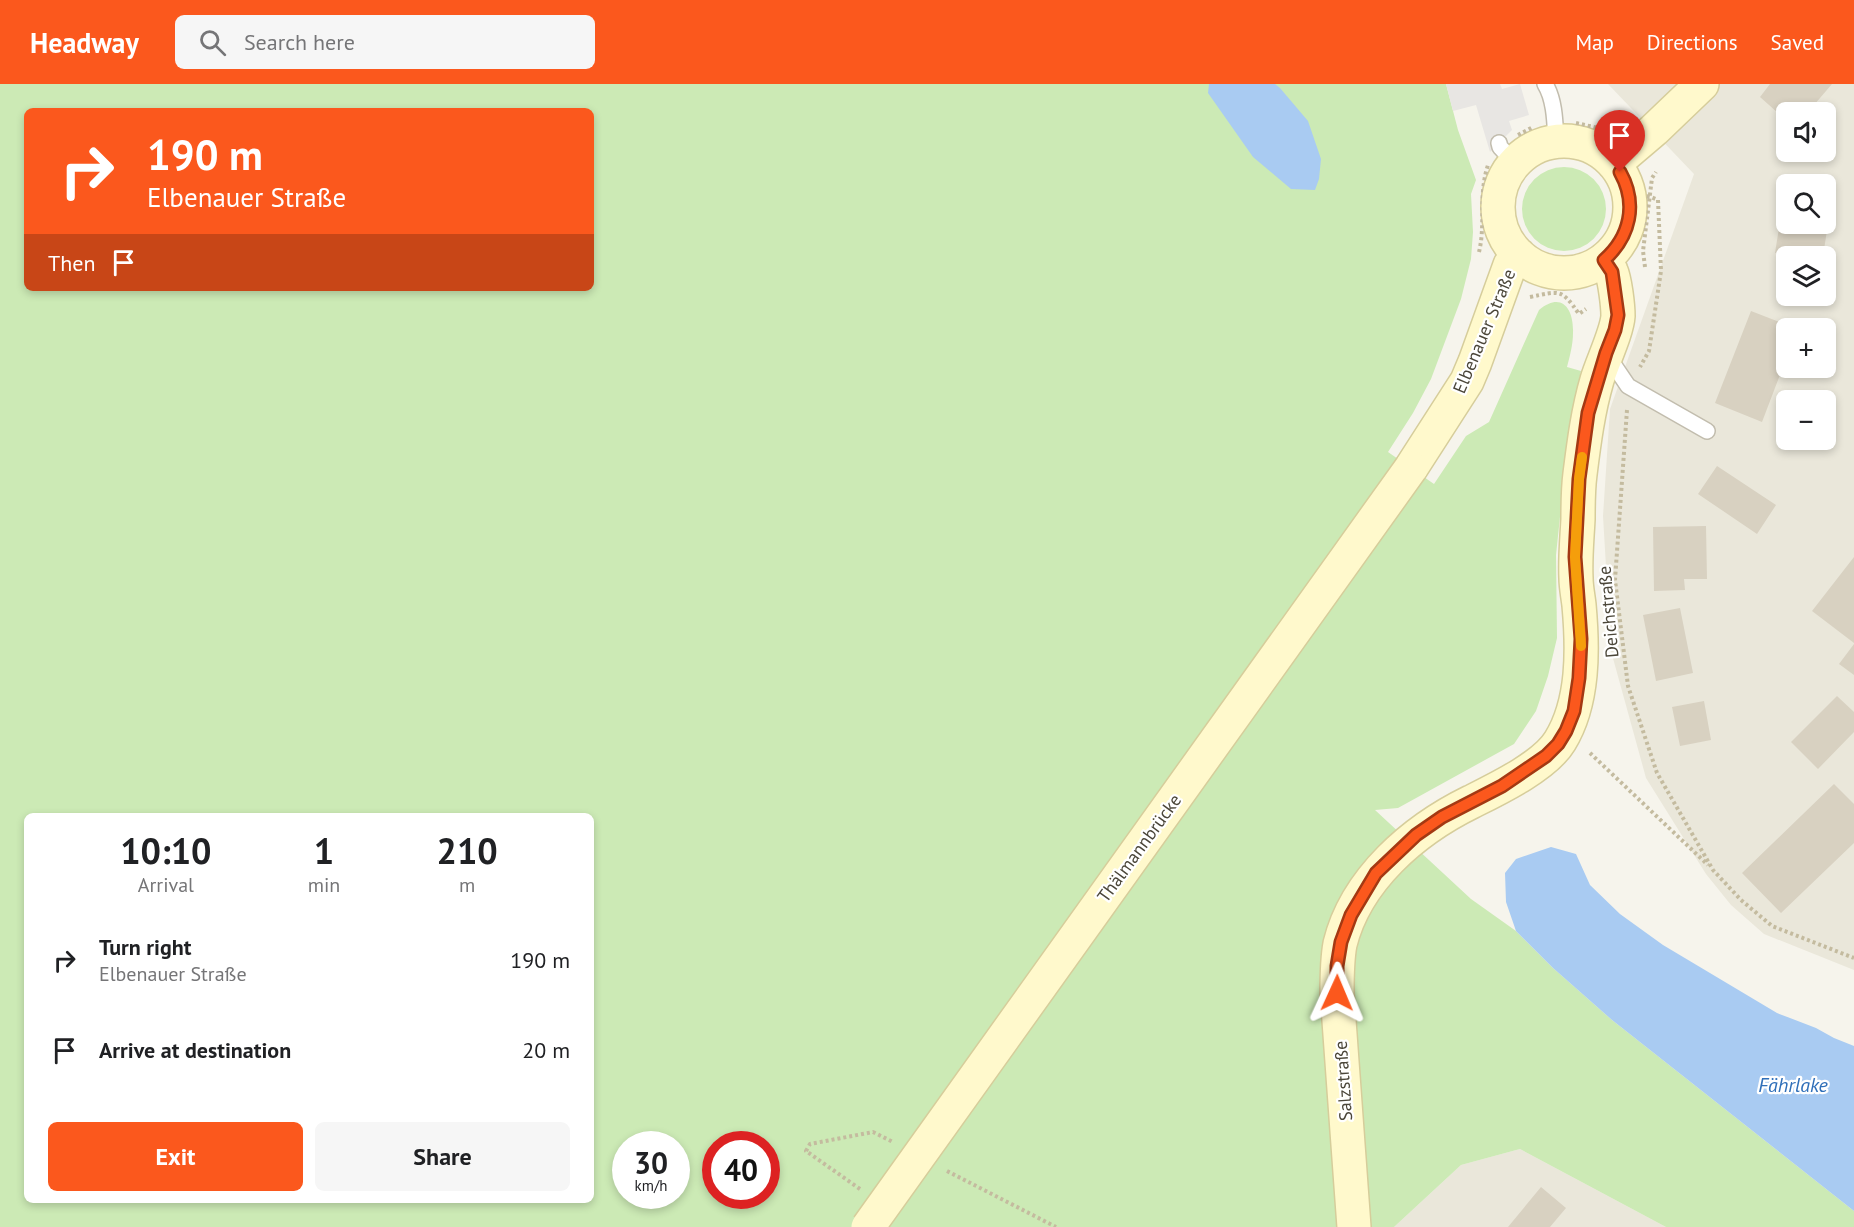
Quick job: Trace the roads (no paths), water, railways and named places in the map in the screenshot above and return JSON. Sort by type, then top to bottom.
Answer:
[{"type":"street","points":[[1621,178],[1654,130],[1702,84]]},
{"type":"street","name":"Elbenauer Straße","points":[[1556,132],[1565,141],[1583,144],[1599,152],[1621,178],[1630,208],[1626,230],[1619,244],[1604,260],[1588,269],[1570,273],[1543,270],[1519,255],[1504,235],[1498,210],[1502,185],[1507,174],[1505,151],[1536,147],[1556,132]]},
{"type":"street","name":"Elbenauer Straße","points":[[1411,468],[1467,381],[1510,266],[1519,255]]},
{"type":"street","name":"Salzstraße","points":[[1354,1227],[1337,993],[1337,966],[1341,942],[1351,915],[1376,873],[1416,835],[1442,817],[1502,786],[1527,770],[1558,744],[1566,731],[1576,701],[1581,656],[1575,557],[1579,479],[1588,413],[1618,315],[1612,272],[1604,260]]},
{"type":"street","name":"Thälmannbrücke","points":[[868,1227],[1411,468]]},
{"type":"lane","points":[[1545,84],[1549,90],[1556,132]]},
{"type":"lane","points":[[1606,353],[1628,386],[1707,431]]},
{"type":"water","points":[[1209,84],[1275,84],[1280,88],[1308,121],[1321,159],[1319,179],[1315,190],[1291,189],[1253,157],[1208,93]]},
{"type":"water","name":"Fährlake","points":[[1551,847],[1576,854],[1590,885],[1620,914],[1663,945],[1777,1013],[1854,1046],[1854,1211],[1612,1020],[1553,968],[1516,931],[1506,902],[1505,873],[1516,859]]}]
